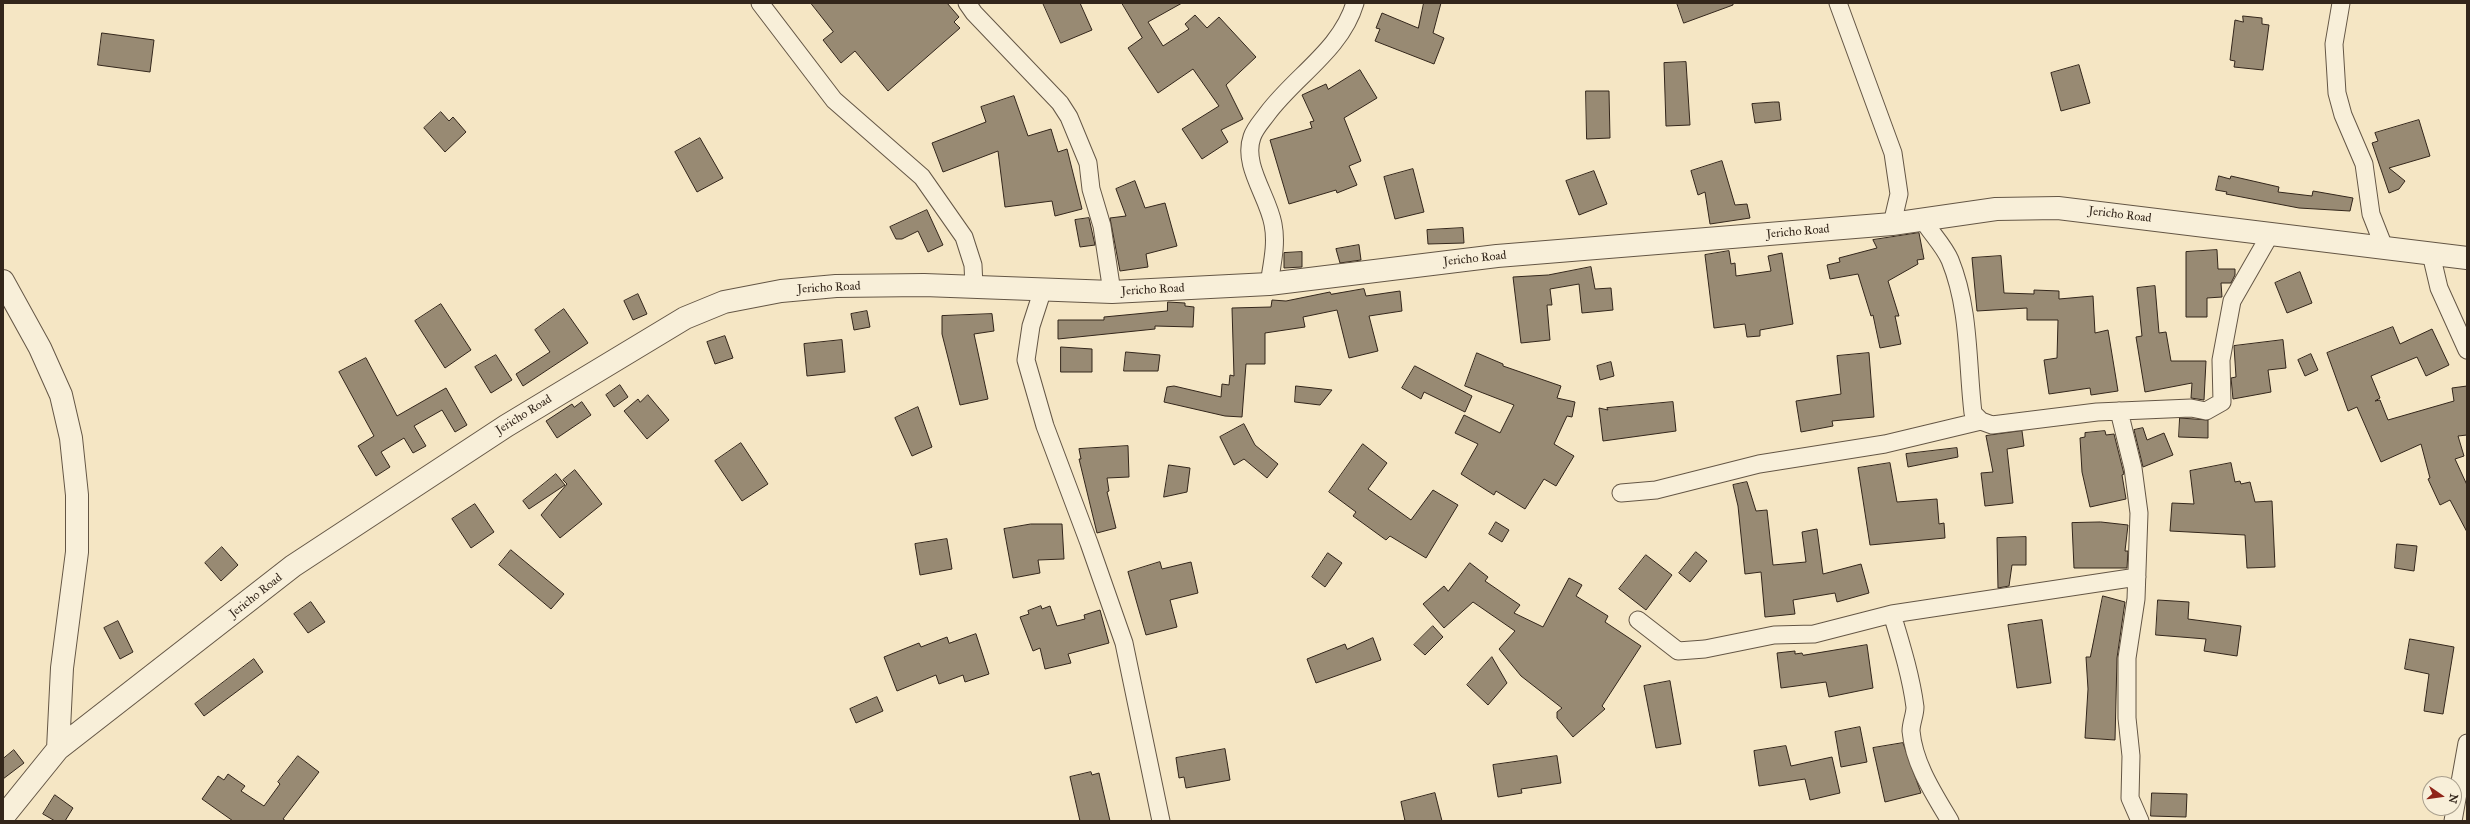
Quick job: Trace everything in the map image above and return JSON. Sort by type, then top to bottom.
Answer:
[{"type":"street","points":[[760,3],[834,100],[922,178],[964,237],[973,265],[974,287]]},
{"type":"street","points":[[967,3],[974,13],[1060,104],[1069,117],[1088,163],[1091,189],[1102,226],[1112,292]]},
{"type":"street","points":[[1269,284],[1274,255],[1273,224],[1251,161],[1250,145],[1253,136],[1274,104],[1326,52],[1349,21],[1355,3]]},
{"type":"street","points":[[1838,3],[1893,153],[1899,194],[1892,224]]},
{"type":"street","points":[[2342,3],[2334,44],[2337,93],[2343,115],[2364,164],[2371,214],[2384,247]]},
{"type":"street","name":"Jericho Road","points":[[3,817],[58,749],[293,566],[506,426],[685,318],[724,302],[781,291],[836,286],[974,287],[1112,292],[1269,284],[1497,256],[1892,224],[1996,210],[2058,208],[2467,258]]},
{"type":"street","points":[[1923,220],[1949,259],[1960,290],[1966,322],[1973,414],[1981,421],[1992,425],[2119,411],[2191,408],[2206,411],[2222,402],[2221,360],[2232,301],[2270,233]]},
{"type":"street","points":[[2431,254],[2439,288],[2467,350]]},
{"type":"street","points":[[3,281],[40,348],[61,395],[71,438],[77,495],[77,552],[62,668],[58,749]]},
{"type":"street","points":[[1043,289],[1030,332],[1026,360],[1045,426],[1089,543],[1124,643],[1161,821]]},
{"type":"street","points":[[2119,411],[2133,468],[2139,513],[2136,599],[2127,658],[2127,718],[2131,756],[2130,798],[2140,821]]},
{"type":"street","points":[[1621,493],[1656,490],[1759,464],[1885,444],[1981,421]]},
{"type":"street","points":[[1638,620],[1678,651],[1705,649],[1774,635],[1814,634],[1892,614],[2137,577]]},
{"type":"street","points":[[1892,614],[1903,651],[1915,708],[1911,731],[1918,758],[1930,788],[1950,821]]},
{"type":"street","points":[[2453,821],[2467,743]]},
{"type":"building","points":[[811,3],[947,3],[959,17],[954,22],[960,28],[888,91],[855,51],[841,63],[823,40],[833,32]]},
{"type":"building","points":[[1043,3],[1080,3],[1092,30],[1061,43]]},
{"type":"building","points":[[1122,3],[1182,3],[1148,22],[1163,46],[1189,29],[1185,24],[1195,15],[1207,28],[1219,17],[1256,57],[1226,85],[1243,119],[1221,130],[1228,142],[1202,159],[1182,129],[1219,106],[1193,69],[1158,93],[1128,48],[1142,38]]},
{"type":"building","points":[[1424,3],[1441,3],[1433,33],[1444,38],[1434,64],[1375,41],[1380,29],[1376,28],[1382,13],[1418,28]]},
{"type":"building","points":[[1677,3],[1733,3],[1733,5],[1684,23]]},
{"type":"building","points":[[2243,16],[2262,18],[2262,24],[2269,25],[2263,70],[2234,67],[2235,61],[2230,60],[2235,20],[2243,22]]},
{"type":"building","points":[[102,33],[154,40],[150,72],[98,65]]},
{"type":"building","points":[[1686,62],[1690,125],[1666,126],[1664,63]]},
{"type":"building","points":[[2079,65],[2090,103],[2061,111],[2051,73]]},
{"type":"building","points":[[1360,70],[1377,98],[1344,118],[1361,161],[1349,166],[1357,185],[1337,193],[1336,190],[1289,204],[1270,140],[1312,128],[1310,122],[1314,121],[1302,95],[1326,84],[1328,89]]},
{"type":"building","points":[[1586,91],[1609,91],[1610,138],[1587,139]]},
{"type":"building","points":[[1014,96],[1028,136],[1051,129],[1058,152],[1067,149],[1082,209],[1055,216],[1052,201],[1005,207],[998,151],[943,172],[932,143],[986,122],[981,107]]},
{"type":"building","points":[[1779,102],[1781,120],[1755,123],[1752,104]]},
{"type":"building","points":[[441,112],[449,121],[453,117],[466,132],[445,152],[424,128]]},
{"type":"building","points":[[2419,120],[2430,156],[2389,168],[2405,181],[2399,189],[2389,193],[2372,143],[2378,141],[2375,133]]},
{"type":"building","points":[[700,138],[723,178],[697,192],[675,152]]},
{"type":"building","points":[[1722,161],[1735,205],[1747,204],[1750,218],[1710,224],[1705,192],[1698,195],[1691,171]]},
{"type":"building","points":[[1413,169],[1424,212],[1395,219],[1384,177]]},
{"type":"building","points":[[1594,171],[1607,204],[1579,215],[1566,181]]},
{"type":"building","points":[[2219,176],[2230,179],[2231,176],[2279,187],[2278,192],[2312,196],[2313,191],[2353,198],[2350,211],[2299,208],[2226,194],[2227,192],[2216,190]]},
{"type":"building","points":[[1135,181],[1145,208],[1165,203],[1177,246],[1146,254],[1148,267],[1120,271],[1110,218],[1126,216],[1116,189]]},
{"type":"building","points":[[927,210],[943,245],[928,252],[918,231],[902,239],[896,239],[890,227]]},
{"type":"building","points":[[1089,218],[1095,245],[1080,247],[1075,220]]},
{"type":"building","points":[[1463,228],[1464,243],[1428,244],[1427,230]]},
{"type":"building","points":[[1919,233],[1924,259],[1917,260],[1918,264],[1888,281],[1899,316],[1895,316],[1901,344],[1880,348],[1873,315],[1871,316],[1858,274],[1830,279],[1827,265],[1840,262],[1839,258],[1877,248],[1873,240]]},
{"type":"building","points":[[1359,245],[1361,260],[1340,263],[1336,249]]},
{"type":"building","points":[[2217,250],[2218,269],[2235,269],[2235,275],[2231,283],[2221,283],[2222,297],[2207,298],[2207,317],[2186,317],[2186,252]]},
{"type":"building","points":[[1729,251],[1731,264],[1735,263],[1736,276],[1771,271],[1768,256],[1782,253],[1793,324],[1760,330],[1760,336],[1747,337],[1745,324],[1714,328],[1705,255]]},
{"type":"building","points":[[1302,252],[1302,267],[1284,268],[1284,253]]},
{"type":"building","points":[[2001,256],[2004,293],[2034,294],[2034,290],[2059,291],[2059,299],[2093,296],[2095,333],[2108,330],[2118,391],[2091,395],[2090,388],[2049,394],[2044,360],[2057,358],[2058,320],[2027,320],[2027,308],[1977,311],[1972,258]]},
{"type":"building","points":[[1591,267],[1595,289],[1611,288],[1613,310],[1582,313],[1579,284],[1550,289],[1552,305],[1547,305],[1550,340],[1521,343],[1513,277],[1548,275]]},
{"type":"building","points":[[2300,272],[2312,303],[2287,313],[2275,283]]},
{"type":"building","points":[[2155,286],[2159,333],[2166,332],[2171,361],[2206,361],[2204,400],[2191,398],[2192,383],[2145,392],[2136,337],[2142,336],[2137,288]]},
{"type":"building","points":[[1364,289],[1366,296],[1400,291],[1402,311],[1369,316],[1378,351],[1349,358],[1337,310],[1303,317],[1305,327],[1265,333],[1265,364],[1246,364],[1242,417],[1225,416],[1164,402],[1167,387],[1174,386],[1221,397],[1222,384],[1229,385],[1230,375],[1234,376],[1232,308],[1271,307],[1272,300],[1286,301],[1330,292],[1331,294]]},
{"type":"building","points":[[638,294],[647,314],[633,320],[624,301]]},
{"type":"building","points":[[1168,302],[1185,303],[1185,306],[1194,307],[1193,327],[1155,326],[1155,329],[1058,339],[1058,320],[1104,320],[1104,317],[1167,311]]},
{"type":"building","points":[[441,304],[471,350],[445,368],[415,321]]},
{"type":"building","points":[[564,309],[588,343],[523,386],[516,374],[550,352],[535,330]]},
{"type":"building","points":[[867,311],[870,327],[854,330],[851,314]]},
{"type":"building","points":[[992,314],[994,331],[974,334],[988,399],[960,405],[942,334],[942,316]]},
{"type":"building","points":[[2393,327],[2400,344],[2432,329],[2449,365],[2426,376],[2417,357],[2371,376],[2380,398],[2375,401],[2380,400],[2388,420],[2454,401],[2452,388],[2467,386],[2467,435],[2458,436],[2464,456],[2455,459],[2467,485],[2467,532],[2450,500],[2440,505],[2428,479],[2430,478],[2421,444],[2381,462],[2357,407],[2348,411],[2327,353]]},
{"type":"building","points":[[725,336],[733,358],[715,364],[707,342]]},
{"type":"building","points":[[842,340],[845,372],[807,376],[804,344]]},
{"type":"building","points":[[2283,340],[2286,368],[2268,370],[2271,392],[2233,399],[2231,378],[2236,377],[2234,346]]},
{"type":"building","points":[[1061,347],[1092,349],[1092,372],[1061,372]]},
{"type":"building","points":[[1126,352],[1160,355],[1158,371],[1124,371]]},
{"type":"building","points":[[1477,353],[1503,364],[1503,366],[1561,386],[1557,398],[1575,402],[1572,417],[1567,416],[1554,444],[1574,456],[1556,486],[1544,479],[1525,509],[1496,491],[1494,495],[1461,474],[1478,444],[1455,433],[1464,415],[1500,433],[1514,405],[1465,386]]},
{"type":"building","points":[[1869,353],[1874,417],[1832,421],[1833,426],[1801,432],[1796,401],[1841,394],[1837,356]]},
{"type":"building","points":[[2311,354],[2318,370],[2305,376],[2298,360]]},
{"type":"building","points":[[496,355],[512,380],[491,393],[475,367]]},
{"type":"building","points":[[366,358],[397,416],[446,388],[467,425],[455,432],[442,410],[414,426],[426,446],[413,453],[404,438],[381,452],[390,467],[376,476],[358,446],[374,436],[339,372]]},
{"type":"building","points":[[1611,362],[1614,376],[1600,380],[1597,366]]},
{"type":"building","points":[[1415,366],[1472,396],[1465,412],[1424,392],[1421,399],[1402,388]]},
{"type":"building","points":[[620,385],[628,397],[614,407],[606,395]]},
{"type":"building","points":[[1296,386],[1332,390],[1320,405],[1295,402]]},
{"type":"building","points":[[648,395],[669,420],[647,439],[624,411],[638,399],[640,402]]},
{"type":"building","points":[[582,402],[591,415],[557,438],[546,421],[572,404],[574,407]]},
{"type":"building","points":[[1673,402],[1676,431],[1603,441],[1599,408],[1608,410],[1607,408]]},
{"type":"building","points":[[918,407],[932,447],[912,456],[895,418]]},
{"type":"building","points":[[2180,418],[2208,420],[2208,438],[2179,437]]},
{"type":"building","points":[[1244,424],[1255,445],[1278,464],[1267,478],[1244,459],[1234,465],[1220,437]]},
{"type":"building","points":[[2143,428],[2147,440],[2164,433],[2173,455],[2143,467],[2134,430]]},
{"type":"building","points":[[2022,431],[2024,446],[2007,449],[2013,503],[1985,506],[1981,473],[1993,472],[1986,436]]},
{"type":"building","points":[[2105,431],[2106,435],[2114,434],[2124,474],[2122,475],[2126,499],[2090,507],[2082,472],[2080,438],[2085,437],[2085,433]]},
{"type":"building","points":[[741,443],[768,484],[742,501],[715,461]]},
{"type":"building","points":[[1363,444],[1387,463],[1368,489],[1411,520],[1433,490],[1458,505],[1426,558],[1390,536],[1386,540],[1353,516],[1356,512],[1329,492]]},
{"type":"building","points":[[1128,446],[1129,477],[1107,478],[1109,491],[1107,492],[1116,528],[1097,533],[1079,459],[1081,459],[1079,449]]},
{"type":"building","points":[[1957,448],[1958,457],[1908,467],[1906,454]]},
{"type":"building","points":[[1890,463],[1897,502],[1937,499],[1939,524],[1944,523],[1945,538],[1870,545],[1858,468]]},
{"type":"building","points":[[2231,463],[2235,482],[2240,481],[2241,484],[2250,482],[2255,502],[2272,501],[2275,567],[2247,568],[2245,535],[2170,531],[2172,503],[2194,504],[2190,471]]},
{"type":"building","points":[[1169,465],[1190,468],[1187,492],[1164,497]]},
{"type":"building","points":[[575,470],[602,504],[560,538],[541,515],[567,484],[563,480]]},
{"type":"building","points":[[556,474],[565,485],[529,509],[523,501]]},
{"type":"building","points":[[1747,482],[1756,511],[1767,510],[1773,565],[1806,562],[1802,532],[1817,529],[1823,574],[1861,564],[1869,593],[1837,602],[1835,593],[1793,600],[1795,614],[1765,617],[1761,572],[1745,574],[1738,506],[1733,485]]},
{"type":"building","points":[[475,504],[494,532],[471,548],[452,519]]},
{"type":"building","points":[[1496,522],[1509,530],[1502,542],[1489,534]]},
{"type":"building","points":[[2101,522],[2128,525],[2125,551],[2128,551],[2127,568],[2074,568],[2072,523]]},
{"type":"building","points":[[1031,524],[1062,524],[1064,559],[1038,560],[1040,573],[1013,578],[1004,529]]},
{"type":"building","points":[[2026,537],[2026,565],[2012,565],[2009,586],[1998,588],[1997,538]]},
{"type":"building","points":[[947,539],[952,569],[920,575],[915,544]]},
{"type":"building","points":[[2397,544],[2417,546],[2414,571],[2395,568]]},
{"type":"building","points":[[222,547],[238,565],[221,581],[205,563]]},
{"type":"building","points":[[511,550],[564,594],[551,609],[499,565]]},
{"type":"building","points":[[1696,552],[1707,561],[1690,582],[1679,573]]},
{"type":"building","points":[[1328,553],[1342,563],[1325,587],[1312,577]]},
{"type":"building","points":[[1646,555],[1672,575],[1646,610],[1619,589]]},
{"type":"building","points":[[1160,562],[1162,569],[1191,562],[1198,593],[1170,600],[1177,627],[1146,635],[1128,572]]},
{"type":"building","points":[[1470,563],[1488,577],[1485,581],[1520,605],[1514,613],[1543,627],[1569,578],[1582,585],[1576,596],[1608,616],[1605,622],[1641,646],[1602,706],[1605,709],[1573,737],[1557,718],[1557,712],[1562,708],[1521,676],[1499,649],[1515,631],[1473,602],[1444,628],[1423,604],[1444,586],[1448,591]]},
{"type":"building","points":[[2103,596],[2125,602],[2117,658],[2115,740],[2085,738],[2088,689],[2086,657],[2090,657]]},
{"type":"building","points":[[2158,600],[2189,602],[2188,619],[2241,626],[2237,656],[2204,651],[2206,639],[2156,635]]},
{"type":"building","points":[[311,602],[325,622],[308,633],[294,614]]},
{"type":"building","points":[[1041,606],[1042,609],[1050,606],[1057,626],[1085,619],[1084,615],[1100,610],[1109,643],[1068,654],[1071,663],[1045,669],[1040,648],[1033,651],[1020,617],[1029,614],[1028,611]]},
{"type":"building","points":[[2042,620],[2051,683],[2017,688],[2008,625]]},
{"type":"building","points":[[118,621],[133,652],[120,659],[104,628]]},
{"type":"building","points":[[1433,626],[1443,637],[1425,655],[1414,645]]},
{"type":"building","points":[[976,634],[989,674],[965,682],[963,675],[939,684],[936,675],[897,691],[884,657],[919,643],[921,647],[947,637],[949,643]]},
{"type":"building","points":[[1373,638],[1381,660],[1316,683],[1307,659],[1345,644],[1347,649]]},
{"type":"building","points":[[2410,639],[2454,647],[2443,714],[2424,711],[2429,674],[2405,669]]},
{"type":"building","points":[[1867,645],[1873,688],[1829,697],[1826,682],[1781,688],[1777,653],[1795,651],[1795,654],[1802,653],[1803,655]]},
{"type":"building","points":[[1492,657],[1507,683],[1488,705],[1467,685]]},
{"type":"building","points":[[254,659],[263,672],[204,716],[195,704]]},
{"type":"building","points":[[1670,681],[1681,744],[1656,748],[1644,686]]},
{"type":"building","points":[[877,697],[883,711],[856,723],[850,709]]},
{"type":"building","points":[[1860,727],[1867,762],[1841,767],[1835,732]]},
{"type":"building","points":[[1903,743],[1921,793],[1885,802],[1873,748]]},
{"type":"building","points":[[1786,746],[1791,766],[1832,757],[1840,793],[1810,800],[1805,779],[1759,786],[1754,751]]},
{"type":"building","points":[[1225,749],[1230,780],[1186,788],[1184,777],[1179,778],[1176,758]]},
{"type":"building","points":[[14,750],[24,763],[3,779],[3,759]]},
{"type":"building","points":[[298,756],[319,772],[283,819],[286,821],[233,821],[202,799],[218,776],[224,780],[228,774],[245,786],[241,791],[264,806],[280,784],[278,782]]},
{"type":"building","points":[[1557,756],[1561,783],[1521,789],[1522,793],[1498,797],[1493,765]]},
{"type":"building","points":[[1091,772],[1092,775],[1099,773],[1110,821],[1080,821],[1070,777]]},
{"type":"building","points":[[1435,793],[1442,821],[1405,821],[1401,802]]},
{"type":"building","points":[[2152,793],[2187,794],[2186,817],[2151,816]]},
{"type":"building","points":[[55,795],[73,808],[65,821],[55,821],[43,814]]}]
